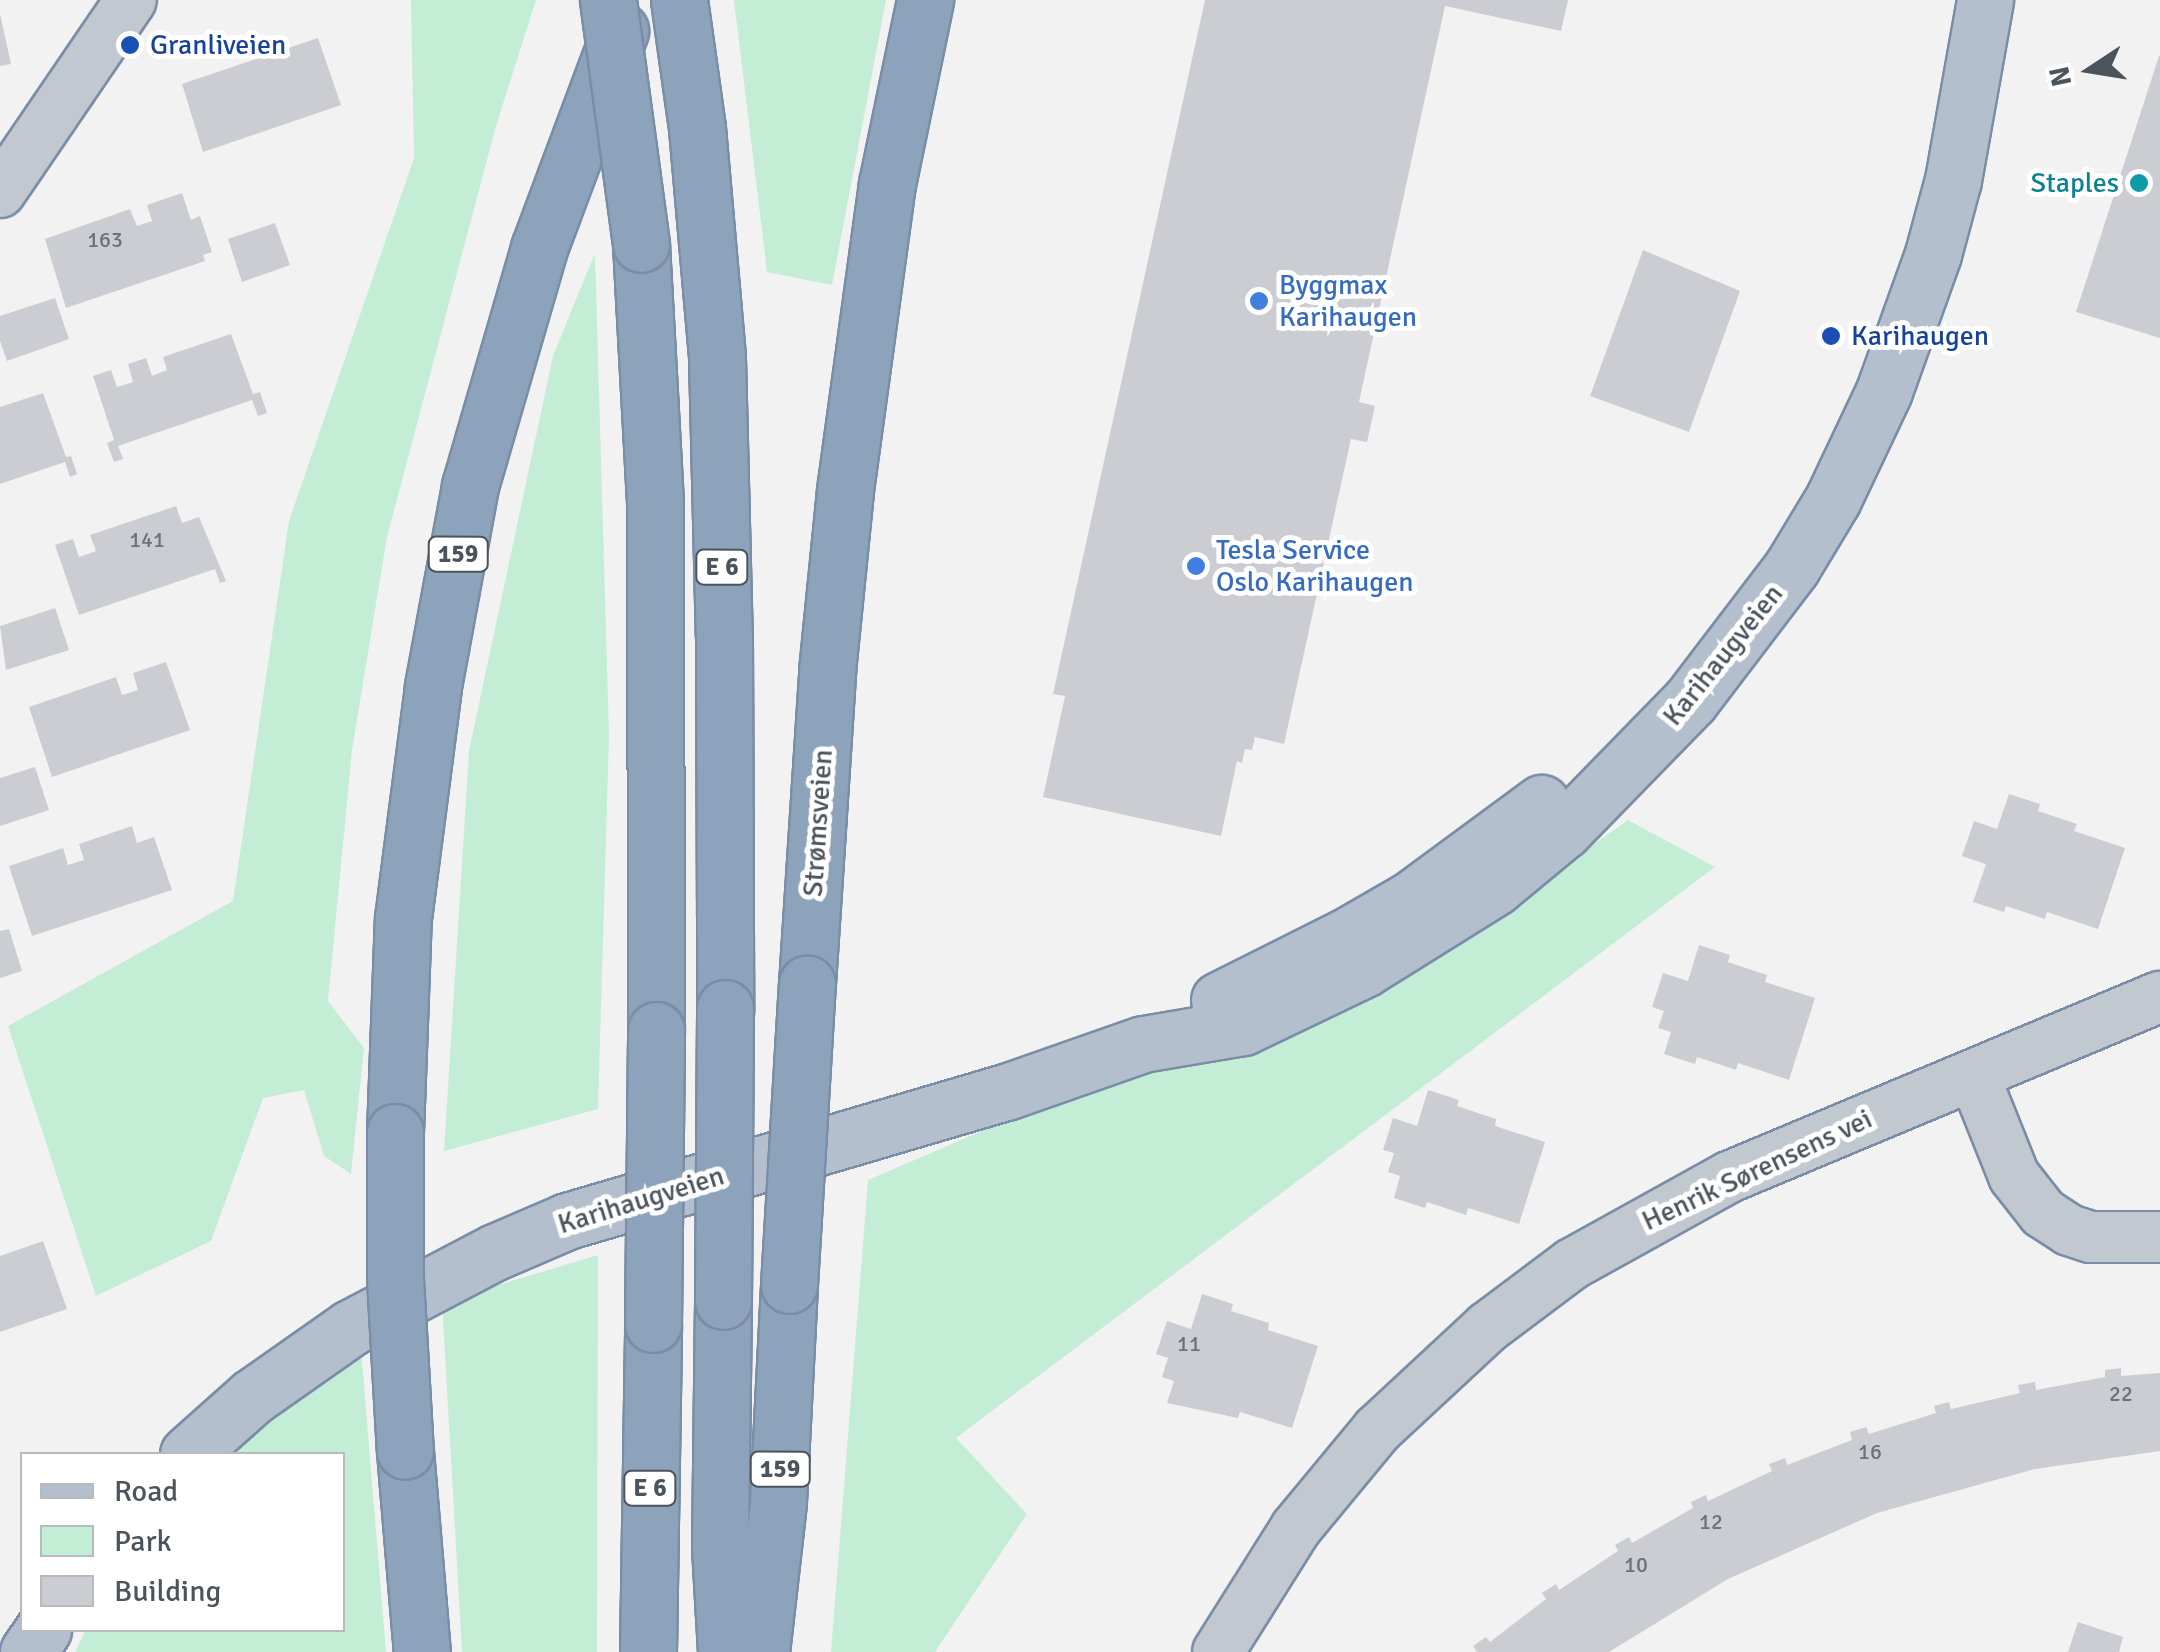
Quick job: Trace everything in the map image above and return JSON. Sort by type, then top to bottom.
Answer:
[{"type":"highway","name":"E 6","points":[[608,0],[640,244],[655,502],[656,1030],[648,1652]]},
{"type":"highway","name":"159","points":[[422,1652],[395,1279],[395,1132],[403,918],[433,686],[470,486],[539,248],[632,0]]},
{"type":"highway","name":"E 6","points":[[679,0],[697,128],[717,378],[725,1008],[720,1548],[726,1652]]},
{"type":"highway","name":"Strømsveien","points":[[762,1652],[778,1502],[807,984],[828,671],[847,471],[887,184],[924,0]]},
{"type":"main road","name":"Karihaugveien","points":[[1143,1044],[1230,993],[1345,937],[1472,856],[1546,800],[1611,739],[1712,623],[1766,549],[1830,439],[1879,319],[1920,178],[1952,0]]},
{"type":"main road","name":"Karihaugveien","points":[[190,1452],[252,1397],[350,1328],[494,1252],[585,1216],[1006,1092],[1143,1044],[1243,1027],[1318,993],[1428,933],[1495,888],[1564,830],[1690,701],[1742,637],[1833,499],[1912,321],[1954,180],[1984,0]]},
{"type":"street","points":[[0,192],[131,0]]},
{"type":"street","name":"Henrik Sørensens vei","points":[[1218,1652],[1257,1584],[1321,1494],[1378,1430],[1488,1327],[1572,1264],[1669,1206],[1729,1177],[2160,997]]},
{"type":"street","points":[[1974,1076],[2014,1176],[2043,1212],[2068,1230],[2091,1237],[2160,1237]]},
{"type":"green space","points":[[411,0],[536,0],[496,126],[387,537],[352,750],[328,1001],[364,1048],[351,1174],[324,1156],[304,1090],[263,1098],[211,1241],[96,1296],[8,1026],[233,901],[289,521],[414,158]]},
{"type":"green space","points":[[734,0],[886,0],[832,285],[767,272]]},
{"type":"green space","points":[[595,253],[609,736],[598,1109],[444,1151],[469,751],[553,356]]},
{"type":"green space","points":[[1628,820],[1715,867],[956,1438],[1027,1514],[935,1652],[831,1652],[868,1180],[1509,904]]},
{"type":"green space","points":[[598,1255],[597,1652],[462,1652],[442,1302]]},
{"type":"green space","points":[[360,1337],[386,1652],[75,1652],[85,1632],[345,1632],[345,1452],[195,1452]]},
{"type":"building","points":[[1205,0],[1568,0],[1561,31],[1445,6],[1359,402],[1375,406],[1367,442],[1351,439],[1284,744],[1255,737],[1252,750],[1245,749],[1242,763],[1237,761],[1221,836],[1043,797],[1065,696],[1053,694]]},
{"type":"building","points":[[0,14],[11,64],[0,66]]},
{"type":"building","points":[[318,38],[341,105],[203,152],[182,84]]},
{"type":"building","name":"Staples","points":[[2160,56],[2160,338],[2076,312]]},
{"type":"building","points":[[182,193],[191,220],[200,216],[212,252],[203,255],[205,261],[66,308],[45,239],[130,209],[137,226],[152,221],[147,205]]},
{"type":"building","points":[[275,223],[290,265],[242,282],[228,239]]},
{"type":"building","points":[[1643,250],[1740,291],[1689,432],[1590,396]]},
{"type":"building","points":[[55,298],[69,339],[7,361],[0,341],[0,316]]},
{"type":"building","points":[[231,334],[253,394],[260,392],[267,413],[258,416],[252,400],[118,446],[123,459],[114,462],[107,443],[114,440],[93,376],[111,370],[117,387],[133,382],[128,364],[146,358],[152,376],[167,370],[163,357]]},
{"type":"building","points":[[43,393],[66,457],[71,456],[77,474],[70,477],[65,462],[0,484],[0,407]]},
{"type":"building","points":[[176,506],[182,523],[199,517],[226,581],[220,583],[215,569],[79,615],[55,545],[73,539],[79,557],[96,551],[90,535]]},
{"type":"building","points":[[55,608],[69,650],[6,670],[0,626]]},
{"type":"building","points":[[166,662],[190,730],[52,777],[29,707],[116,677],[122,695],[138,690],[133,673]]},
{"type":"building","points":[[35,767],[49,810],[0,826],[0,778]]},
{"type":"building","points":[[2009,794],[2040,804],[2038,811],[2077,824],[2074,831],[2125,848],[2098,929],[2047,912],[2045,919],[2006,906],[2004,912],[1973,902],[1986,864],[1962,856],[1974,821],[1997,829]]},
{"type":"building","points":[[132,826],[137,843],[154,837],[172,890],[32,936],[9,866],[63,848],[68,865],[84,860],[79,844]]},
{"type":"building","points":[[9,929],[22,971],[0,978],[0,931]]},
{"type":"building","points":[[1699,945],[1730,955],[1728,962],[1767,975],[1765,982],[1815,998],[1789,1080],[1738,1063],[1736,1070],[1697,1057],[1695,1064],[1664,1054],[1671,1032],[1658,1028],[1664,1011],[1652,1007],[1663,973],[1688,981]]},
{"type":"building","points":[[1428,1090],[1459,1100],[1457,1106],[1496,1119],[1495,1126],[1545,1142],[1519,1224],[1468,1208],[1466,1215],[1427,1202],[1425,1208],[1394,1198],[1400,1176],[1388,1172],[1394,1153],[1383,1150],[1393,1118],[1417,1126]]},
{"type":"building","points":[[43,1241],[67,1309],[0,1332],[0,1256]]},
{"type":"building","points":[[1202,1294],[1233,1304],[1231,1311],[1269,1323],[1268,1330],[1318,1346],[1292,1428],[1240,1412],[1238,1418],[1167,1403],[1174,1381],[1162,1377],[1168,1358],[1156,1354],[1167,1321],[1191,1329]]},
{"type":"building","points":[[2121,1368],[2121,1376],[2160,1373],[2160,1451],[2035,1469],[1877,1513],[1728,1579],[1609,1652],[1477,1652],[1473,1646],[1486,1637],[1490,1642],[1546,1599],[1542,1593],[1556,1584],[1559,1590],[1618,1551],[1615,1545],[1629,1537],[1632,1543],[1693,1508],[1691,1502],[1706,1495],[1708,1501],[1772,1471],[1769,1464],[1785,1458],[1787,1465],[1852,1440],[1850,1432],[1866,1427],[1869,1434],[1936,1413],[1934,1406],[1949,1402],[1951,1409],[2020,1393],[2018,1385],[2035,1382],[2036,1390],[2105,1377],[2105,1370]]},
{"type":"building","points":[[2078,1622],[2123,1637],[2119,1652],[2068,1652]]},
{"type":"place","name":"Granliveien","points":[[130,45]]},
{"type":"place","name":"Staples","points":[[2139,183]]},
{"type":"place","name":"Byggmax Karihaugen","points":[[1259,301]]},
{"type":"place","name":"Karihaugen","points":[[1831,336]]},
{"type":"place","name":"Tesla Service Oslo Karihaugen","points":[[1196,566]]}]
